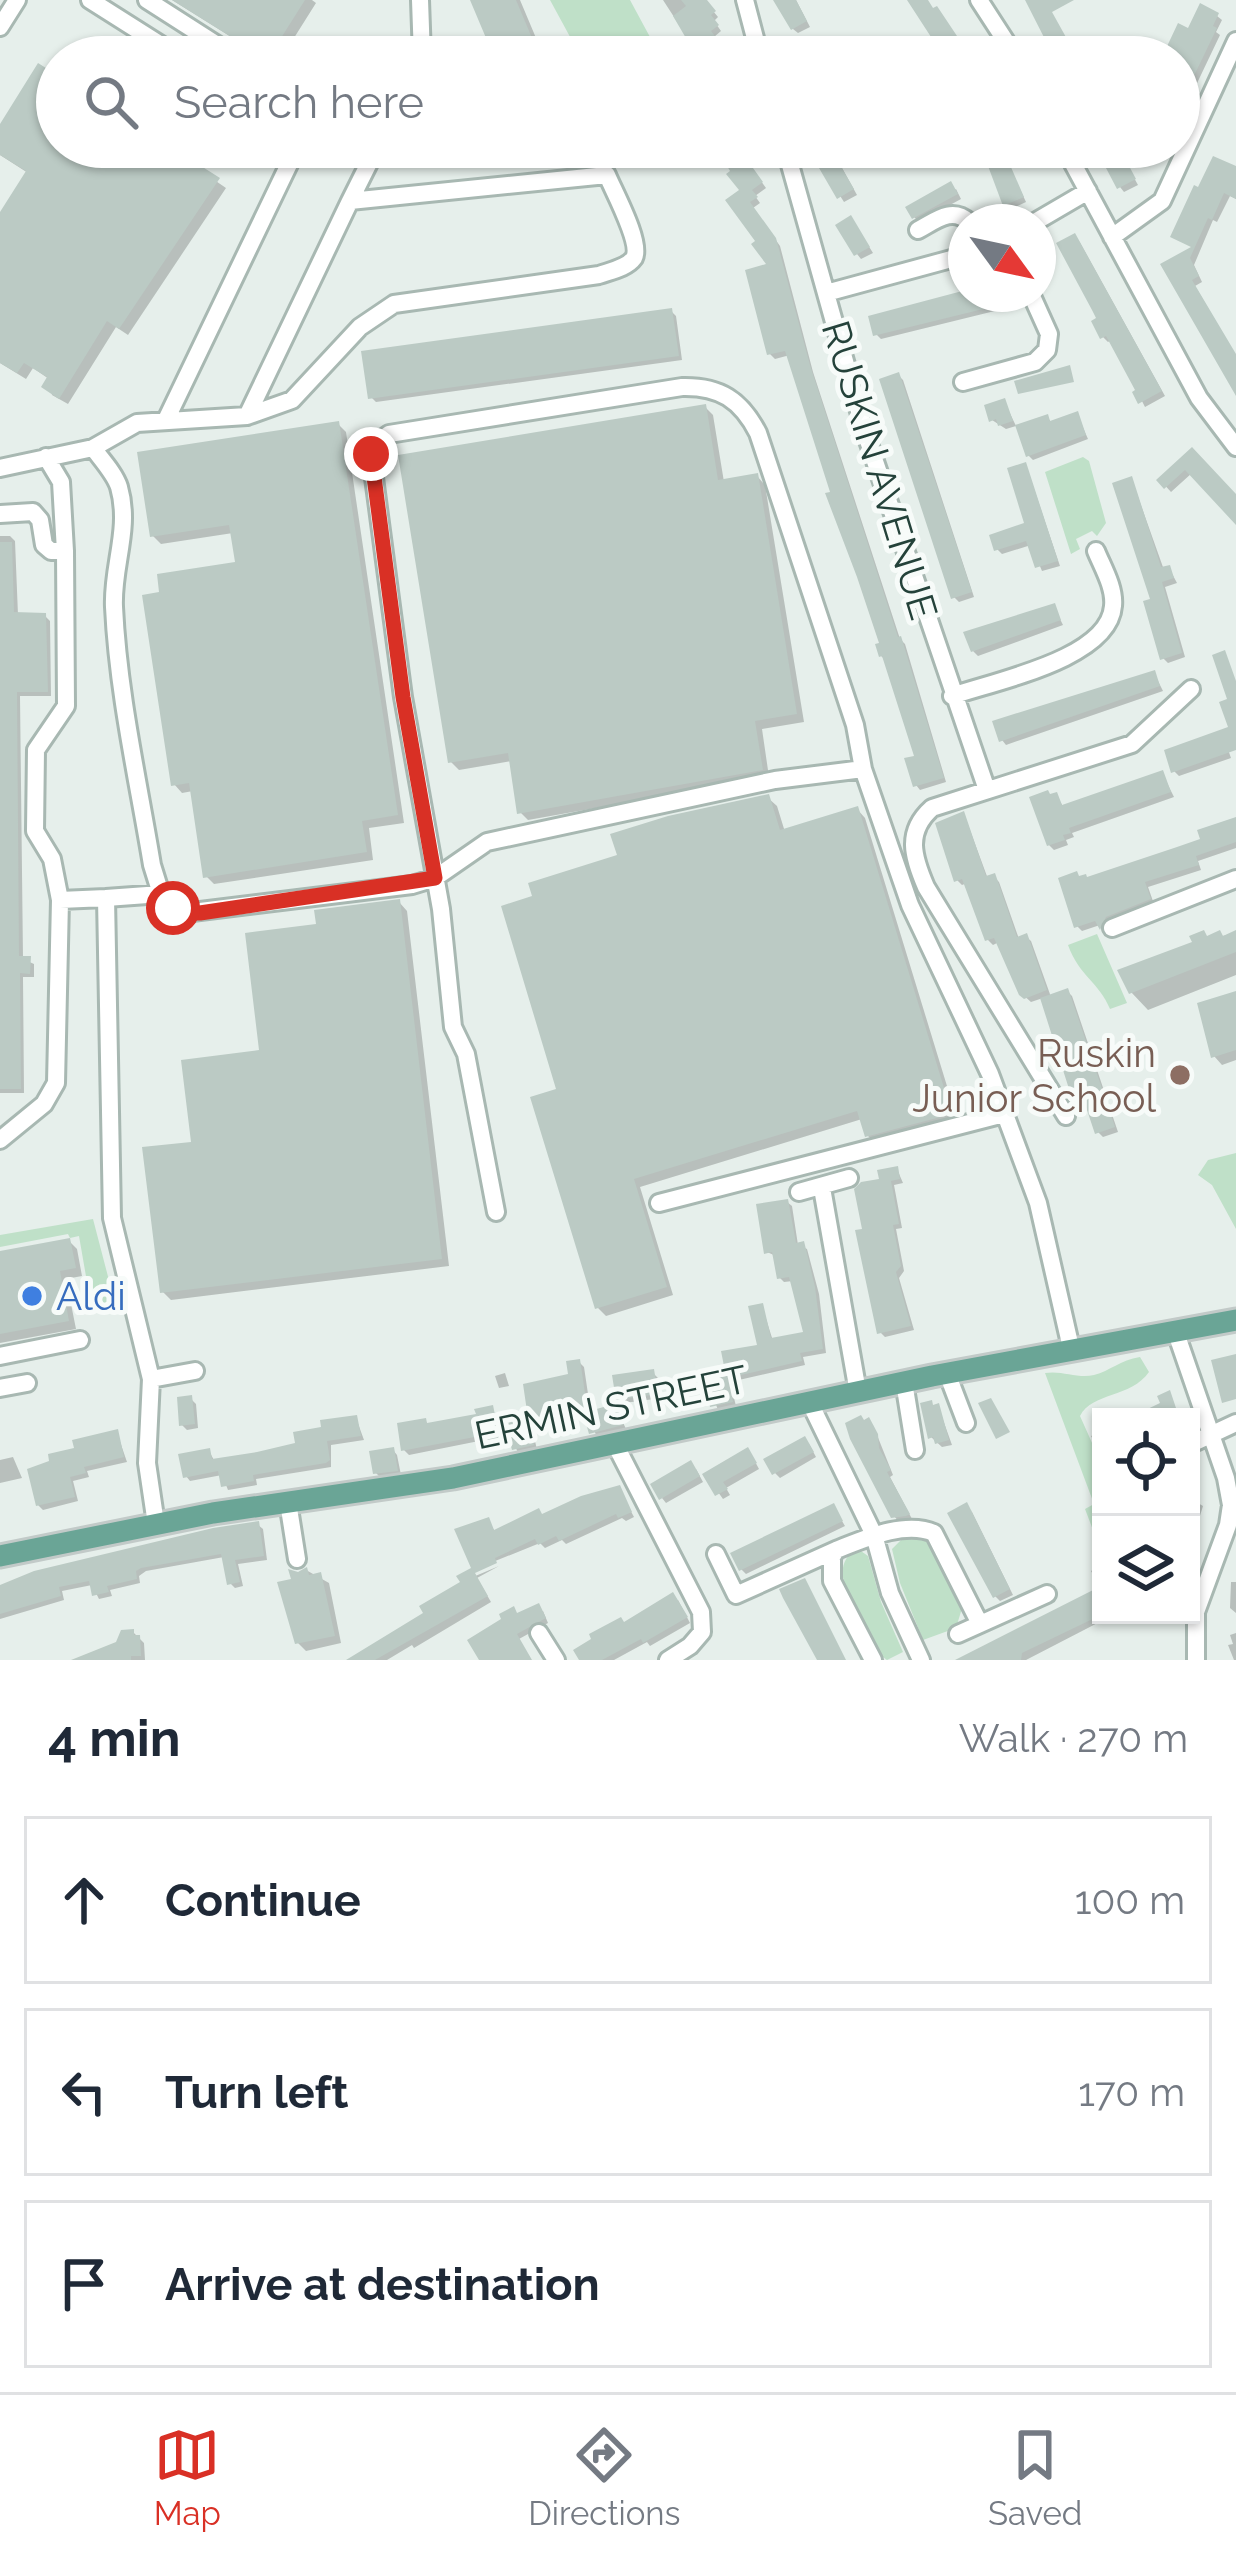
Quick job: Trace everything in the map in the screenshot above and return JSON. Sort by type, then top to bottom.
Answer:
[{"type":"main road","name":"ERMIN STREET","points":[[0,1556],[156,1524],[453,1478],[947,1373],[1236,1320]]},
{"type":"street","points":[[0,27],[17,0]]},
{"type":"street","points":[[91,0],[147,36]]},
{"type":"street","points":[[147,0],[203,36]]},
{"type":"street","points":[[419,0],[421,36]]},
{"type":"street","points":[[745,0],[754,36]]},
{"type":"street","points":[[979,0],[1002,36]]},
{"type":"street","points":[[1200,131],[1228,80],[1236,41]]},
{"type":"street","points":[[166,420],[287,168]]},
{"type":"street","points":[[247,416],[366,168]]},
{"type":"street","name":"RUSKIN AVENUE","points":[[791,168],[864,429],[987,790]]},
{"type":"street","points":[[1075,168],[1198,398],[1236,447]]},
{"type":"street","points":[[1112,237],[1162,200],[1180,168]]},
{"type":"street","points":[[0,468],[93,448],[137,423],[247,416],[292,400],[360,327],[394,304],[599,275],[634,258],[637,244],[607,175],[350,201]]},
{"type":"street","points":[[1056,210],[1088,191]]},
{"type":"street","points":[[918,230],[948,215]]},
{"type":"street","points":[[826,293],[948,260]]},
{"type":"street","points":[[963,382],[1042,357],[1049,334],[1039,312]]},
{"type":"street","points":[[496,1212],[466,1054],[453,1027],[435,878],[370,467],[374,445],[389,434],[682,387],[712,388],[747,410],[758,433],[910,905],[959,1004],[1043,1220],[1071,1348]]},
{"type":"street","points":[[93,448],[118,484],[123,555],[114,580],[117,656],[152,866],[160,894],[184,913],[435,878],[488,842],[775,780],[863,769]]},
{"type":"street","points":[[0,1140],[55,1089],[60,900],[52,859],[35,831],[36,750],[66,706],[65,543],[61,482],[46,457]]},
{"type":"street","points":[[0,514],[33,512],[40,520],[44,545],[51,551],[65,543]]},
{"type":"street","points":[[952,696],[1069,656],[1098,638],[1112,617],[1114,604],[1096,551]]},
{"type":"street","points":[[1066,1116],[926,887],[913,853],[915,832],[927,813],[1132,744],[1191,689]]},
{"type":"street","points":[[1112,928],[1236,879]]},
{"type":"street","points":[[60,900],[160,894]]},
{"type":"street","points":[[106,898],[112,1218],[151,1379],[146,1463],[156,1524]]},
{"type":"street","points":[[659,1203],[1004,1114]]},
{"type":"street","points":[[800,1192],[850,1178]]},
{"type":"street","points":[[822,1188],[858,1392]]},
{"type":"street","points":[[1175,1330],[1232,1505],[1196,1612],[1196,1660]]},
{"type":"street","points":[[0,1356],[80,1340]]},
{"type":"street","points":[[151,1379],[195,1371]]},
{"type":"street","points":[[947,1373],[966,1423]]},
{"type":"street","points":[[904,1382],[915,1450]]},
{"type":"street","points":[[0,1388],[27,1383]]},
{"type":"street","points":[[809,1401],[874,1535],[890,1593],[921,1660]]},
{"type":"street","points":[[1200,1439],[1236,1423]]},
{"type":"street","points":[[615,1444],[701,1612],[702,1632],[668,1660]]},
{"type":"street","points":[[288,1502],[297,1559]]},
{"type":"street","points":[[716,1555],[736,1594],[874,1535],[917,1527],[934,1533],[980,1624]]},
{"type":"street","points":[[836,1550],[832,1581],[873,1660]]},
{"type":"street","points":[[958,1634],[1047,1594]]},
{"type":"street","points":[[539,1633],[556,1660]]},
{"type":"green space","points":[[550,0],[630,0],[649,36],[570,36]]},
{"type":"green space","points":[[1083,457],[1089,461],[1106,523],[1097,536],[1092,531],[1076,539],[1080,549],[1071,554],[1045,472]]},
{"type":"green space","points":[[1097,934],[1127,1003],[1110,1009],[1068,945]]},
{"type":"green space","points":[[1236,1153],[1236,1229],[1212,1185],[1198,1175],[1208,1160]]},
{"type":"green space","points":[[93,1219],[117,1311],[91,1305],[79,1236],[0,1247],[0,1235]]},
{"type":"green space","points":[[1140,1357],[1149,1372],[1132,1386],[1093,1403],[1080,1416],[1092,1443],[1092,1499],[1045,1373],[1094,1375]]},
{"type":"green space","points":[[904,1537],[926,1537],[963,1605],[956,1628],[923,1640],[892,1549]]},
{"type":"green space","points":[[858,1549],[868,1556],[903,1652],[887,1660],[864,1628],[844,1583],[847,1558]]},
{"type":"building","points":[[172,0],[305,0],[282,36],[229,36]]},
{"type":"building","points":[[470,0],[516,0],[531,36],[485,36]]},
{"type":"building","points":[[681,0],[707,0],[716,11],[711,15],[719,25],[711,31],[715,36],[685,36],[673,16],[686,6]]},
{"type":"building","points":[[773,0],[796,0],[807,21],[791,30]]},
{"type":"building","points":[[907,0],[928,0],[933,8],[937,6],[957,36],[930,36]]},
{"type":"building","points":[[1025,0],[1074,0],[1052,12],[1065,36],[1043,36]]},
{"type":"building","points":[[1200,3],[1219,13],[1200,63],[1200,36],[1172,36],[1178,23],[1188,28]]},
{"type":"building","points":[[36,66],[36,168],[204,168],[220,178],[119,329],[107,321],[59,399],[41,387],[47,377],[24,363],[17,373],[0,363],[0,212],[26,171],[0,155],[0,124]]},
{"type":"building","points":[[1213,156],[1236,166],[1236,199],[1224,193],[1212,220],[1208,218],[1190,258],[1199,276],[1192,280],[1236,354],[1236,396],[1160,264],[1191,247],[1170,237]]},
{"type":"building","points":[[753,168],[763,182],[752,190],[758,197],[750,202],[776,238],[810,365],[944,778],[913,787],[904,758],[914,756],[825,493],[830,492],[785,351],[767,355],[745,270],[766,264],[725,200],[739,190],[726,174]]},
{"type":"building","points":[[819,168],[842,168],[854,189],[837,199]]},
{"type":"building","points":[[989,168],[1011,168],[1024,197],[1002,204]]},
{"type":"building","points":[[1106,168],[1130,168],[1136,179],[1117,189]]},
{"type":"building","points":[[951,181],[958,194],[912,219],[905,207]]},
{"type":"building","points":[[851,215],[870,247],[854,256],[835,225]]},
{"type":"building","points":[[1075,233],[1162,391],[1138,404],[1106,336],[1100,339],[1091,321],[1096,318],[1056,243]]},
{"type":"building","points":[[948,295],[948,312],[971,312],[873,336],[868,316]]},
{"type":"building","points":[[672,308],[679,356],[368,399],[361,351]]},
{"type":"building","points":[[1070,365],[1074,382],[1018,394],[1014,381]]},
{"type":"building","points":[[899,372],[972,592],[951,599],[879,379]]},
{"type":"building","points":[[1005,398],[1013,421],[998,426],[996,419],[989,422],[984,405]]},
{"type":"building","points":[[706,404],[718,480],[758,473],[797,714],[755,721],[763,770],[517,814],[508,753],[448,763],[398,455]]},
{"type":"building","points":[[1078,411],[1086,435],[1026,457],[1015,425],[1048,414],[1050,421]]},
{"type":"building","points":[[339,421],[398,815],[362,821],[367,852],[203,878],[189,783],[171,786],[142,595],[159,592],[157,574],[235,562],[229,525],[150,537],[137,452]]},
{"type":"building","points":[[1192,447],[1236,494],[1236,525],[1185,470],[1164,489],[1156,480]]},
{"type":"building","points":[[1026,462],[1058,561],[1035,568],[1026,541],[994,551],[989,535],[1024,523],[1007,468]]},
{"type":"building","points":[[1132,476],[1161,567],[1170,565],[1174,578],[1162,582],[1182,653],[1160,660],[1143,601],[1150,599],[1112,483]]},
{"type":"building","points":[[0,542],[12,542],[14,612],[46,613],[48,692],[17,692],[19,956],[31,956],[30,974],[20,973],[21,1089],[0,1089]]},
{"type":"building","points":[[1055,603],[1061,620],[971,652],[963,632]]},
{"type":"building","points":[[1225,650],[1236,681],[1236,750],[1171,773],[1164,750],[1228,727],[1219,702],[1227,699],[1212,655]]},
{"type":"building","points":[[1155,670],[1160,686],[999,742],[992,721]]},
{"type":"building","points":[[1163,770],[1171,792],[1069,828],[1065,840],[1047,846],[1029,797],[1057,792],[1062,805]]},
{"type":"building","points":[[769,794],[780,830],[858,806],[952,1114],[865,1137],[857,1111],[634,1179],[667,1287],[595,1309],[530,1097],[556,1089],[501,906],[532,896],[528,883],[617,855],[610,834]]},
{"type":"building","points":[[964,811],[986,876],[995,873],[1017,937],[1027,933],[1047,990],[1024,999],[994,938],[985,941],[962,879],[954,882],[935,823]]},
{"type":"building","points":[[1236,817],[1236,842],[1196,856],[1199,865],[1145,882],[1151,899],[1106,917],[1100,930],[1095,921],[1074,928],[1058,878],[1077,871],[1087,877],[1177,847],[1200,839],[1197,830]]},
{"type":"building","points":[[400,899],[442,1259],[160,1293],[142,1147],[191,1142],[181,1060],[259,1050],[245,933],[316,924],[314,910]]},
{"type":"building","points":[[1204,930],[1207,936],[1220,930],[1223,936],[1236,930],[1236,952],[1129,994],[1117,970],[1192,942],[1189,936]]},
{"type":"building","points":[[1068,988],[1115,1127],[1095,1134],[1080,1089],[1070,1092],[1040,998]]},
{"type":"building","points":[[1236,991],[1236,1050],[1211,1058],[1197,1003]]},
{"type":"building","points":[[898,1166],[900,1179],[891,1181],[899,1224],[893,1225],[901,1266],[896,1272],[911,1326],[877,1334],[855,1230],[862,1229],[854,1189],[861,1182],[879,1179],[877,1170]]},
{"type":"building","points":[[788,1199],[796,1243],[804,1241],[815,1287],[823,1349],[800,1353],[802,1361],[728,1378],[733,1402],[710,1407],[704,1381],[726,1376],[721,1351],[757,1345],[748,1306],[763,1303],[771,1338],[803,1332],[789,1277],[777,1279],[772,1252],[764,1254],[756,1204]]},
{"type":"building","name":"Aldi","points":[[70,1238],[76,1268],[60,1271],[69,1321],[0,1334],[0,1251]]},
{"type":"building","points":[[1236,1354],[1236,1399],[1222,1403],[1211,1360]]},
{"type":"building","points":[[580,1359],[587,1407],[528,1418],[523,1384],[568,1374],[566,1361]]},
{"type":"building","points":[[654,1369],[658,1394],[616,1400],[612,1375]]},
{"type":"building","points":[[1170,1390],[1176,1408],[1150,1408],[1160,1403],[1157,1396]]},
{"type":"building","points":[[192,1395],[195,1424],[179,1426],[177,1397]]},
{"type":"building","points":[[991,1398],[1010,1432],[996,1439],[978,1403]]},
{"type":"building","points":[[932,1400],[933,1405],[939,1403],[949,1440],[935,1444],[933,1437],[928,1439],[920,1403]]},
{"type":"building","points":[[617,1403],[623,1425],[589,1434],[583,1413]]},
{"type":"building","points":[[493,1405],[497,1425],[528,1419],[534,1445],[512,1450],[509,1439],[486,1443],[480,1436],[401,1451],[397,1423],[476,1414],[474,1409]]},
{"type":"building","points":[[357,1415],[361,1436],[327,1441],[330,1460],[326,1463],[253,1475],[254,1481],[221,1487],[218,1471],[183,1478],[178,1454],[210,1448],[212,1459],[257,1452],[295,1443],[293,1432],[321,1427],[320,1420]]},
{"type":"building","points":[[861,1415],[864,1420],[869,1417],[878,1434],[879,1448],[891,1470],[887,1472],[910,1514],[906,1516],[891,1518],[850,1439],[845,1423]]},
{"type":"building","points":[[118,1429],[124,1457],[84,1467],[86,1473],[70,1477],[75,1497],[36,1506],[27,1469],[49,1461],[48,1454],[74,1448],[72,1440]]},
{"type":"building","points":[[805,1436],[814,1452],[772,1475],[763,1459]]},
{"type":"building","points":[[394,1447],[398,1471],[373,1474],[369,1451]]},
{"type":"building","points":[[748,1447],[757,1463],[723,1482],[728,1489],[715,1496],[702,1474]]},
{"type":"building","points":[[691,1460],[700,1476],[659,1500],[650,1484]]},
{"type":"building","points":[[620,1485],[632,1512],[618,1518],[616,1514],[559,1541],[556,1536],[538,1545],[535,1539],[495,1558],[497,1563],[475,1573],[488,1596],[375,1660],[346,1660],[423,1613],[419,1606],[460,1582],[456,1576],[471,1568],[454,1529],[489,1517],[494,1530],[539,1508],[542,1514]]},
{"type":"building","points":[[967,1502],[1010,1589],[993,1598],[947,1513]]},
{"type":"building","points":[[834,1503],[843,1521],[739,1571],[730,1553]]},
{"type":"building","points":[[259,1521],[264,1556],[235,1560],[240,1582],[227,1585],[221,1554],[141,1568],[136,1571],[137,1579],[107,1586],[109,1592],[92,1596],[89,1581],[59,1587],[61,1596],[0,1614],[0,1585],[34,1571]]},
{"type":"building","points":[[307,1567],[309,1575],[321,1572],[335,1636],[295,1644],[277,1582],[291,1579],[288,1569],[298,1572]]},
{"type":"building","points":[[805,1578],[846,1660],[817,1660],[783,1598],[779,1589]]},
{"type":"building","points":[[1092,1591],[1092,1619],[1022,1653],[1021,1660],[955,1660]]},
{"type":"building","points":[[673,1592],[688,1617],[602,1660],[579,1660],[573,1650],[591,1639],[589,1634],[621,1617],[624,1622]]},
{"type":"building","points":[[539,1603],[546,1618],[517,1634],[532,1660],[479,1660],[467,1640],[514,1606],[517,1613]]},
{"type":"building","points":[[134,1629],[134,1635],[140,1635],[141,1656],[71,1660],[116,1642],[121,1630]]},
{"type":"place","name":"Ruskin Junior School","points":[[1180,1075]]},
{"type":"place","name":"Aldi","points":[[32,1296]]},
{"type":"route","points":[[173,908],[200,913],[435,878],[403,697],[371,454]]}]
